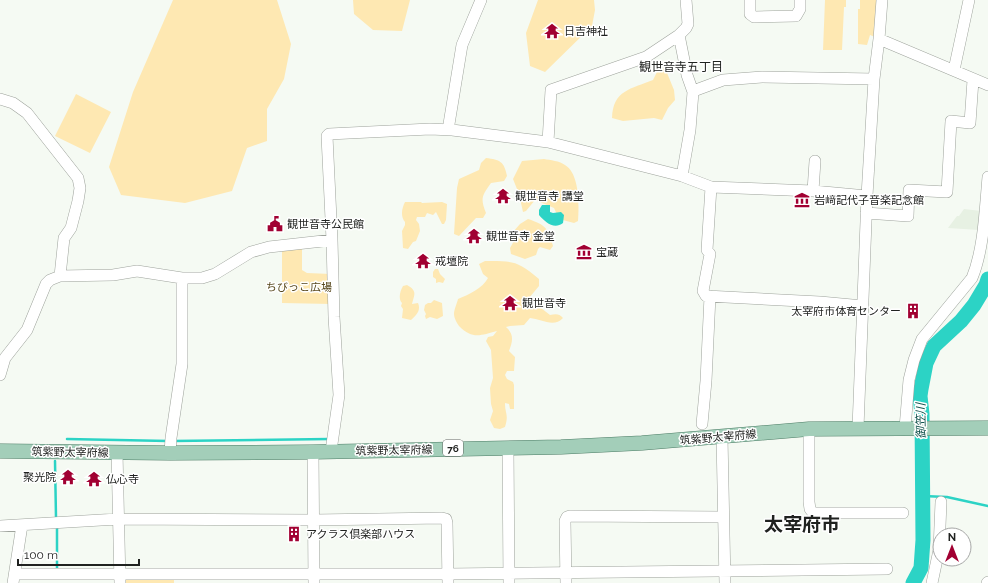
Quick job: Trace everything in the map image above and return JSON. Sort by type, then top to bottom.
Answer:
[{"type":"main road","name":"76","points":[[906,428],[988,428]]},
{"type":"main road","name":"筑紫野太宰府線","points":[[0,450],[117,452],[170,445],[313,452],[561,447],[722,437],[809,429],[906,428]]},
{"type":"street","points":[[448,130],[462,45],[481,0]]},
{"type":"street","points":[[548,142],[551,90],[646,57],[679,35],[686,28],[688,24],[686,0]]},
{"type":"street","points":[[750,0],[750,14],[754,18],[796,16],[800,9],[800,0]]},
{"type":"street","points":[[858,428],[866,213],[874,79],[882,0]]},
{"type":"street","points":[[954,70],[969,0]]},
{"type":"street","points":[[679,35],[687,75],[693,92],[690,130],[682,176]]},
{"type":"street","points":[[879,39],[954,70],[973,80],[988,85]]},
{"type":"street","points":[[693,92],[717,81],[754,78],[874,79]]},
{"type":"street","points":[[866,213],[908,216],[909,190],[947,192],[951,121],[970,123],[973,80]]},
{"type":"street","points":[[0,99],[13,103],[27,113],[78,178],[80,188],[78,201],[71,228],[64,238],[60,276]]},
{"type":"street","points":[[331,451],[340,395],[334,317],[327,136],[329,134],[430,129],[448,130],[548,142],[682,176],[711,187],[813,191],[867,196]]},
{"type":"street","points":[[813,191],[815,161]]},
{"type":"street","points":[[906,428],[909,380],[914,360],[922,339],[972,278],[975,270],[980,254],[988,177]]},
{"type":"street","points":[[711,187],[707,250],[710,254],[703,291],[706,296],[820,302],[863,306]]},
{"type":"street","points":[[0,375],[5,358],[27,330],[47,282],[60,276],[113,275],[137,271],[182,278],[202,278],[209,276],[257,250],[269,247],[332,240]]},
{"type":"street","points":[[170,445],[182,364],[182,278]]},
{"type":"street","points":[[702,424],[706,381],[710,296]]},
{"type":"street","points":[[809,429],[809,502],[810,509],[813,513],[903,513]]},
{"type":"street","points":[[722,437],[725,583]]},
{"type":"street","points":[[508,448],[509,578]]},
{"type":"street","points":[[117,452],[120,579]]},
{"type":"street","points":[[313,452],[314,578]]},
{"type":"street","points":[[932,583],[939,550],[941,502]]},
{"type":"street","points":[[566,578],[565,521],[570,516],[723,516]]},
{"type":"street","points":[[0,526],[118,519],[314,520],[442,518],[446,519],[447,523],[448,579]]},
{"type":"street","points":[[22,525],[14,578],[566,578],[725,571],[887,569]]},
{"type":"shaded area","points":[[964,209],[981,211],[979,230],[948,228]]},
{"type":"green space","points":[[173,0],[277,0],[291,44],[284,79],[267,109],[267,141],[247,148],[232,191],[185,203],[121,195],[109,167],[133,92]]},
{"type":"green space","points":[[353,0],[410,0],[402,31],[373,30],[354,14]]},
{"type":"green space","points":[[538,0],[594,0],[595,10],[592,26],[545,72],[530,66],[526,33]]},
{"type":"green space","points":[[825,0],[846,0],[846,7],[844,7],[842,50],[823,50]]},
{"type":"green space","points":[[860,0],[877,0],[875,37],[870,35],[867,45],[858,44],[858,9],[860,9]]},
{"type":"green space","points":[[665,68],[674,90],[675,100],[668,108],[662,120],[654,118],[623,121],[612,118],[613,109],[620,96],[631,89],[653,80],[657,72]]},
{"type":"green space","points":[[76,94],[111,112],[90,153],[55,136]]},
{"type":"green space","points":[[486,158],[501,162],[507,176],[504,181],[491,183],[483,197],[483,204],[486,213],[483,218],[476,218],[459,236],[454,234],[459,179],[479,170],[481,163]]},
{"type":"green space","points":[[544,159],[563,164],[570,169],[574,175],[578,191],[578,221],[574,223],[559,219],[554,208],[535,200],[526,211],[523,212],[519,194],[513,179],[522,161]]},
{"type":"green space","points":[[405,202],[442,202],[447,204],[446,220],[444,224],[442,224],[436,212],[433,215],[427,213],[425,217],[417,217],[416,220],[419,224],[420,231],[416,241],[413,242],[408,249],[403,248],[402,231],[405,222],[402,217],[402,212]]},
{"type":"green space","points":[[528,219],[543,225],[550,235],[553,246],[550,250],[540,247],[536,255],[525,259],[511,254],[510,248],[514,241],[513,232],[520,224]]},
{"type":"green space","name":"ちびっこ広場","points":[[302,247],[302,270],[307,273],[331,274],[331,304],[282,303],[282,249]]},
{"type":"green space","points":[[485,261],[514,263],[525,268],[539,279],[539,286],[529,298],[524,300],[525,304],[533,308],[541,308],[550,315],[555,314],[563,318],[552,323],[530,318],[524,325],[506,327],[512,335],[509,351],[515,357],[514,371],[507,371],[505,375],[507,379],[513,382],[514,385],[514,409],[510,409],[509,404],[505,403],[507,417],[506,423],[505,427],[500,429],[494,428],[490,420],[493,411],[490,388],[493,378],[491,350],[486,341],[488,337],[493,336],[497,331],[473,335],[459,326],[454,316],[458,299],[471,293],[486,282],[488,278],[483,274],[479,264]]},
{"type":"green space","points":[[435,269],[438,269],[440,274],[445,279],[443,283],[436,283],[436,279],[433,277],[433,272]]},
{"type":"green space","points":[[407,285],[414,291],[412,304],[418,303],[419,306],[418,312],[411,320],[402,318],[403,309],[401,306],[402,303],[400,295],[403,286]]},
{"type":"green space","points":[[434,300],[442,303],[443,316],[437,319],[430,317],[426,319],[424,310],[425,305]]},
{"type":"green space","points":[[128,577],[174,577],[174,583],[123,583],[123,581]]},
{"type":"water","points":[[542,205],[550,205],[550,212],[561,212],[564,215],[563,223],[556,226],[544,220],[539,215],[539,210]]},
{"type":"waterway","name":"御笠川","points":[[913,583],[921,568],[923,540],[922,414],[920,396],[926,363],[934,346],[961,321],[974,305],[988,279]]},
{"type":"waterway","points":[[67,439],[168,441]]},
{"type":"waterway","points":[[173,441],[329,439]]},
{"type":"waterway","points":[[55,461],[56,518]]},
{"type":"waterway","points":[[923,496],[947,497],[988,506]]},
{"type":"waterway","points":[[57,526],[57,570]]},
{"type":"place","name":"日吉神社","points":[[552,31]]},
{"type":"place","name":"観世音寺 講堂","points":[[503,196]]},
{"type":"place","name":"岩﨑記代子音楽記念館","points":[[802,200]]},
{"type":"place","name":"観世音寺公民館","points":[[275,224]]},
{"type":"place","name":"観世音寺 金堂","points":[[474,236]]},
{"type":"place","name":"宝蔵","points":[[584,252]]},
{"type":"place","name":"戒壇院","points":[[423,261]]},
{"type":"place","name":"観世音寺","points":[[510,303]]},
{"type":"place","name":"太宰府市体育センター","points":[[913,311]]},
{"type":"place","name":"聚光院","points":[[68,477]]},
{"type":"place","name":"仏心寺","points":[[94,479]]},
{"type":"place","name":"アクラス倶楽部ハウス","points":[[294,534]]},
{"type":"district","name":"観世音寺五丁目","points":[[681,67]]},
{"type":"district","name":"太宰府市","points":[[802,524]]}]
